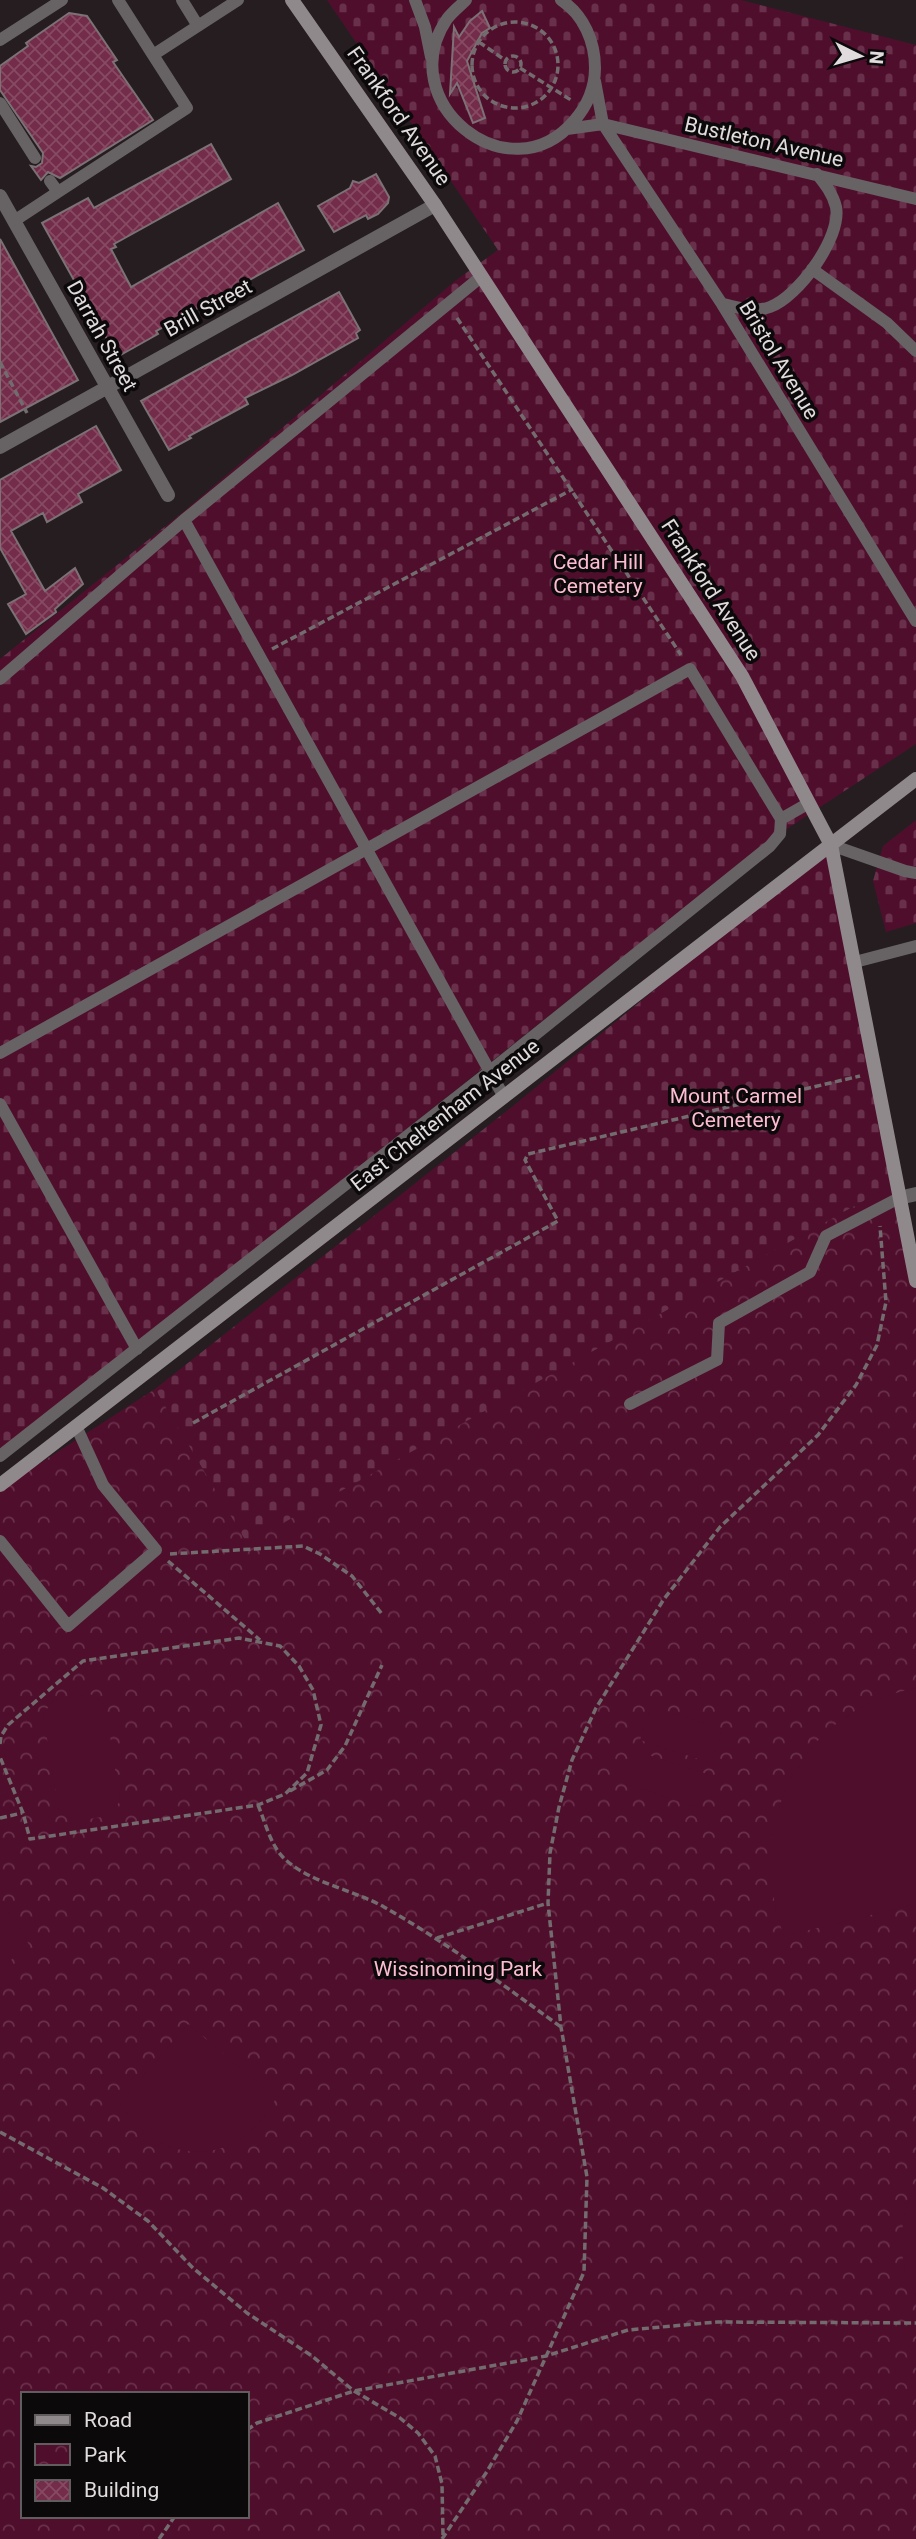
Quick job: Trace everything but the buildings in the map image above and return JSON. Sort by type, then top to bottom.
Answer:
[{"type":"main road","name":"Frankford Avenue","points":[[292,0],[435,205],[742,676],[831,845],[899,1198],[913,1252],[916,1281]]},
{"type":"main road","name":"East Cheltenham Avenue","points":[[0,1485],[916,779]]},
{"type":"street","name":"Darrah Street","points":[[0,196],[169,495]]},
{"type":"street","name":"Brill Street","points":[[0,447],[435,205]]},
{"type":"street","points":[[899,1198],[916,1194]]},
{"type":"lane","points":[[0,40],[62,0]]},
{"type":"lane","points":[[14,221],[187,108],[118,0]]},
{"type":"lane","points":[[182,0],[198,26]]},
{"type":"lane","points":[[153,55],[238,0]]},
{"type":"lane","points":[[415,0],[425,27],[437,94],[450,117],[469,135],[493,146],[519,148],[545,143],[567,129],[584,109],[595,81]]},
{"type":"lane","points":[[433,68],[436,42],[448,18],[466,0]]},
{"type":"lane","points":[[561,0],[586,27],[595,54],[595,81],[603,124],[567,129]]},
{"type":"lane","points":[[0,103],[35,158]]},
{"type":"lane","name":"Bustleton Avenue","points":[[603,124],[916,199]]},
{"type":"lane","name":"Bristol Avenue","points":[[603,124],[722,304],[916,621]]},
{"type":"lane","points":[[722,304],[749,310],[769,307],[788,296],[812,269],[832,237],[836,209],[827,187],[816,174]]},
{"type":"lane","points":[[50,180],[58,192]]},
{"type":"lane","points":[[812,269],[887,323],[916,352]]},
{"type":"lane","points":[[0,679],[184,520],[482,276]]},
{"type":"lane","points":[[184,520],[504,1097]]},
{"type":"lane","points":[[0,1053],[690,669],[781,819],[780,834],[770,846],[0,1457]]},
{"type":"lane","points":[[781,819],[809,803]]},
{"type":"lane","points":[[831,845],[916,873]]},
{"type":"lane","points":[[855,962],[916,946]]},
{"type":"lane","points":[[0,1104],[137,1349]]},
{"type":"lane","points":[[629,1404],[717,1360],[719,1324],[810,1272],[826,1236],[899,1198]]},
{"type":"lane","points":[[0,1541],[68,1626],[156,1550],[103,1485],[76,1426]]},
{"type":"path","points":[[518,21],[531,24],[544,32],[558,55],[559,69],[547,95],[534,104],[520,108],[505,107],[492,102],[481,92],[474,79],[472,64],[479,42],[492,28],[518,21]]},
{"type":"path","points":[[479,42],[505,60]]},
{"type":"path","points":[[516,56],[521,63],[520,68],[514,73],[509,72],[505,68],[505,60],[516,56]]},
{"type":"path","points":[[520,68],[584,109]]},
{"type":"path","points":[[457,317],[690,669]]},
{"type":"path","points":[[0,362],[35,428]]},
{"type":"path","points":[[259,656],[573,489]]},
{"type":"path","points":[[193,1423],[558,1221],[525,1160],[528,1154],[876,1072]]},
{"type":"path","points":[[443,2538],[517,2421],[584,2272],[587,2177],[561,2027],[548,1903],[551,1853],[559,1807],[572,1760],[596,1708],[664,1599],[720,1527],[818,1435],[856,1385],[877,1345],[886,1302],[880,1223],[876,1210]]},
{"type":"path","points":[[261,1641],[161,1555],[303,1546],[352,1576],[382,1614]]},
{"type":"path","points":[[0,1744],[1,1736],[8,1725],[83,1661],[239,1637],[279,1646],[299,1666],[313,1690],[321,1726],[307,1773],[285,1794]]},
{"type":"path","points":[[0,1757],[23,1813],[30,1839],[258,1805],[285,1794],[327,1770],[345,1746],[383,1665]]},
{"type":"path","points":[[258,1805],[276,1849],[288,1862],[308,1874],[380,1905],[437,1938],[561,2027]]},
{"type":"path","points":[[0,1818],[23,1813]]},
{"type":"path","points":[[437,1938],[548,1903]]},
{"type":"path","points":[[0,2132],[103,2188],[148,2221],[193,2268],[247,2313],[312,2356],[355,2391],[400,2418],[418,2433],[435,2456],[442,2484],[443,2538]]},
{"type":"path","points":[[248,2429],[257,2423],[355,2391],[545,2356],[628,2330],[717,2322],[916,2323]]},
{"type":"path","points":[[159,2539],[174,2518]]},
{"type":"green space","name":"Cedar Hill Cemetery","points":[[327,0],[741,0],[916,45],[916,744],[770,840],[0,1452],[0,659],[183,512],[455,281],[498,250]]},
{"type":"green space","points":[[916,820],[916,923],[886,932],[873,881],[883,846]]},
{"type":"green space","name":"Mount Carmel Cemetery","points":[[831,845],[896,1183],[247,1544],[155,1389],[513,1106]]},
{"type":"green space","name":"Wissinoming Park","points":[[896,1183],[916,1281],[916,2539],[0,2539],[0,1489],[155,1389],[247,1543]]},
{"type":"green space","points":[[916,1688],[916,1904],[784,1936],[773,1895],[771,1854],[777,1816],[790,1780],[811,1748],[840,1721],[875,1701]]},
{"type":"green space","points":[[90,1694],[105,1704],[120,1801],[109,1816],[74,1821],[59,1812],[43,1714],[54,1700]]},
{"type":"green space","points":[[652,1706],[722,1729],[711,1763],[640,1740]]},
{"type":"green space","points":[[636,1751],[707,1774],[696,1807],[626,1784]]},
{"type":"green space","points":[[0,1899],[30,1946],[0,1968]]},
{"type":"green space","points":[[188,2024],[276,2098],[261,2121],[243,2138],[222,2148],[200,2152],[178,2149],[157,2140],[137,2125],[120,2104]]},
{"type":"green space","points":[[916,2185],[916,2296],[905,2269],[902,2241],[906,2212]]}]
